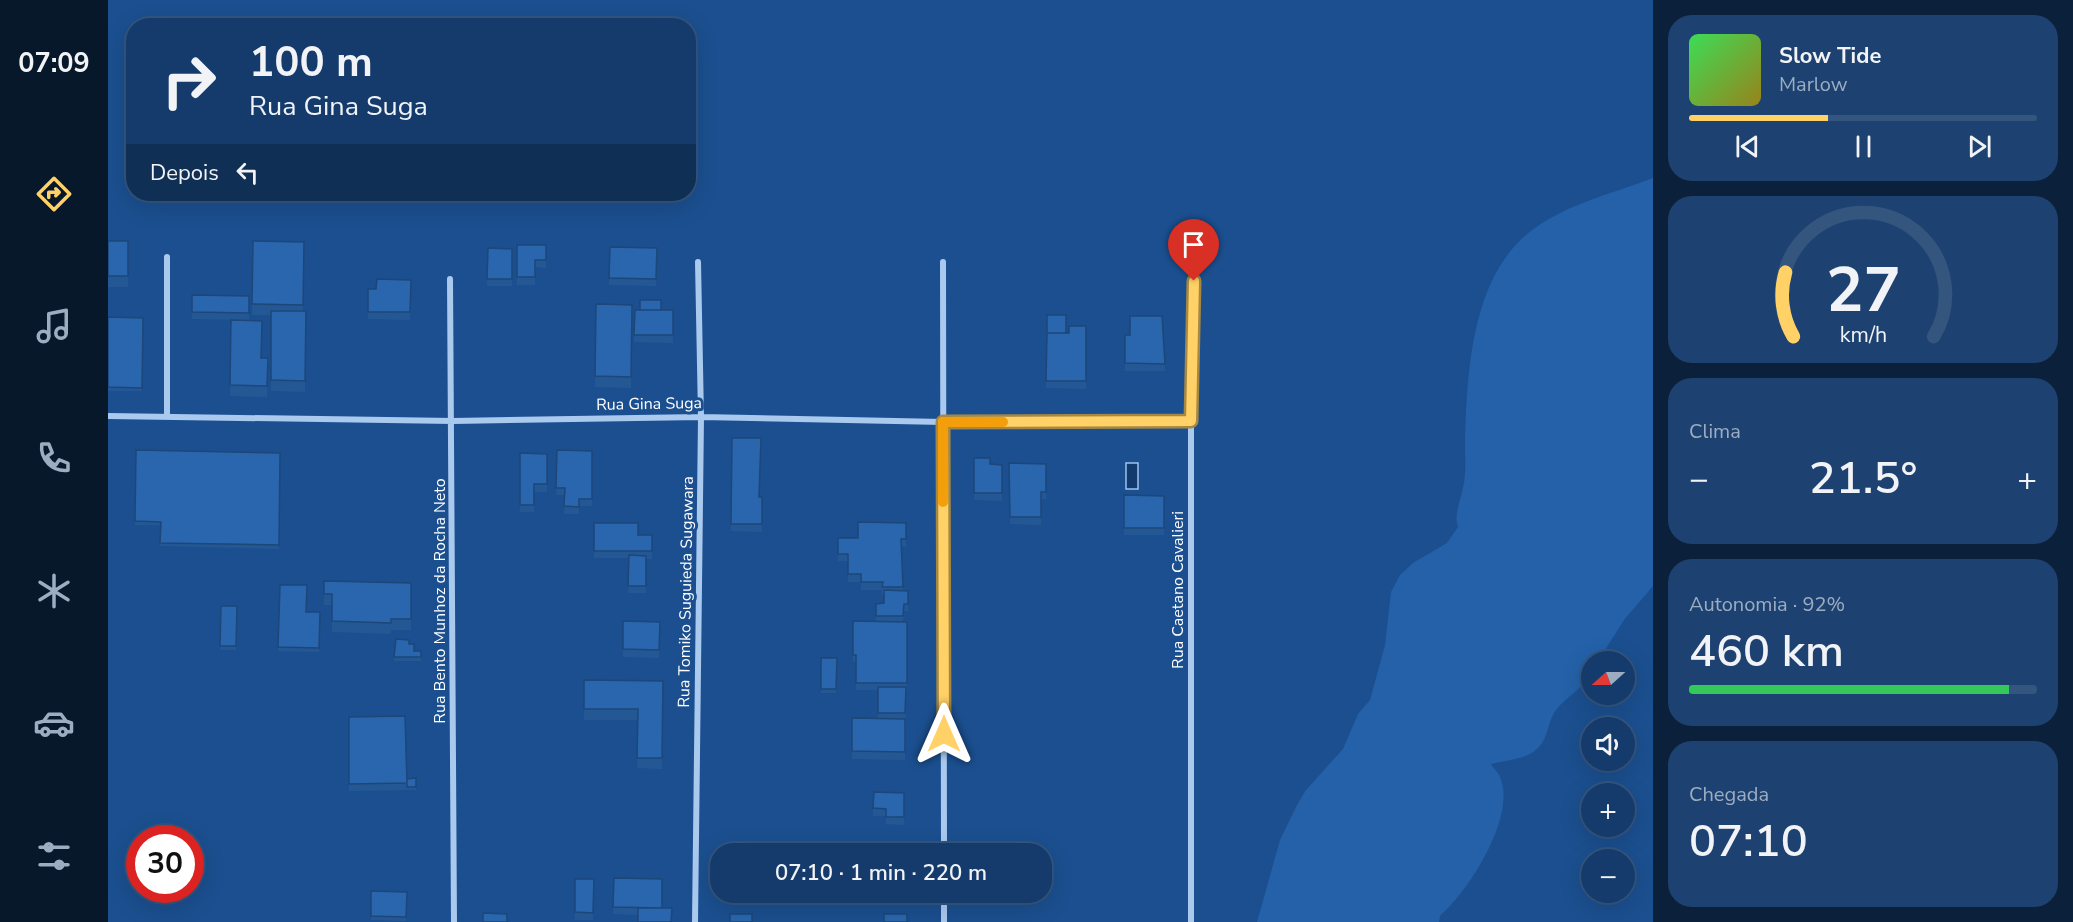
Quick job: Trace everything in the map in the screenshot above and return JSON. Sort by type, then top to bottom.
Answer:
[{"type":"street","points":[[167,257],[167,416]]},
{"type":"street","name":"Rua Caetano Cavalieri","points":[[1191,922],[1191,421],[1195,258]]},
{"type":"street","name":"Rua Tomiko Suguieda Sugawara","points":[[695,922],[701,417],[698,262]]},
{"type":"street","points":[[943,262],[944,843]]},
{"type":"street","name":"Rua Bento Munhoz da Rocha Neto","points":[[450,279],[453,421],[454,922]]},
{"type":"street","name":"Rua Gina Suga","points":[[108,416],[453,421],[701,417],[943,422],[1191,421]]},
{"type":"street","points":[[944,903],[944,922]]},
{"type":"shaded area","points":[[1653,178],[1653,586],[1624,620],[1604,651],[1581,651],[1581,686],[1554,713],[1539,747],[1529,755],[1491,764],[1500,778],[1504,796],[1495,834],[1475,873],[1440,916],[1439,922],[1257,922],[1280,840],[1297,805],[1306,790],[1343,749],[1358,714],[1370,700],[1385,645],[1391,592],[1400,575],[1413,563],[1447,543],[1458,527],[1457,511],[1465,478],[1466,414],[1471,355],[1485,297],[1497,270],[1514,247],[1535,228],[1592,199]]},
{"type":"shaded area","points":[[1126,463],[1138,463],[1138,489],[1126,489]]},
{"type":"building","points":[[108,241],[128,241],[128,276],[108,276]]},
{"type":"building","points":[[253,241],[304,242],[303,305],[252,304]]},
{"type":"building","points":[[517,245],[546,245],[546,260],[535,260],[535,277],[517,277]]},
{"type":"building","points":[[610,247],[657,248],[656,279],[609,278]]},
{"type":"building","points":[[488,248],[512,249],[512,279],[487,279]]},
{"type":"building","points":[[377,279],[411,280],[410,312],[368,312],[368,289],[376,289]]},
{"type":"building","points":[[192,295],[249,296],[249,313],[192,312]]},
{"type":"building","points":[[640,300],[661,300],[661,310],[640,310]]},
{"type":"building","points":[[596,304],[632,305],[631,377],[595,376]]},
{"type":"building","points":[[635,310],[673,310],[673,335],[634,335]]},
{"type":"building","points":[[271,311],[306,311],[305,381],[271,380]]},
{"type":"building","points":[[1047,315],[1066,315],[1066,333],[1047,333]]},
{"type":"building","points":[[1130,316],[1162,316],[1165,364],[1125,363],[1125,335],[1130,335]]},
{"type":"building","points":[[108,317],[143,318],[142,388],[108,387]]},
{"type":"building","points":[[231,320],[262,321],[261,358],[268,358],[267,386],[230,385]]},
{"type":"building","points":[[1069,326],[1086,326],[1086,381],[1046,381],[1047,333],[1069,333]]},
{"type":"building","points":[[732,438],[761,438],[759,497],[762,497],[762,524],[731,524]]},
{"type":"building","points":[[136,450],[280,453],[279,545],[160,543],[161,522],[135,521]]},
{"type":"building","points":[[557,450],[592,451],[592,499],[579,499],[579,507],[564,506],[565,488],[556,488]]},
{"type":"building","points":[[520,453],[547,454],[547,484],[534,484],[534,505],[520,505]]},
{"type":"building","points":[[974,458],[990,458],[990,464],[1002,465],[1002,493],[974,493]]},
{"type":"building","points":[[1009,463],[1046,464],[1046,492],[1041,492],[1041,517],[1010,517]]},
{"type":"building","points":[[1124,495],[1164,496],[1164,528],[1124,528]]},
{"type":"building","points":[[858,522],[906,523],[906,539],[901,539],[903,587],[882,587],[883,582],[861,582],[861,574],[848,574],[848,554],[838,554],[838,538],[858,538]]},
{"type":"building","points":[[594,523],[638,523],[638,535],[652,535],[652,551],[594,551]]},
{"type":"building","points":[[629,555],[646,556],[646,586],[628,586]]},
{"type":"building","points":[[324,581],[411,583],[411,619],[391,619],[391,623],[332,621],[332,594],[324,594]]},
{"type":"building","points":[[280,585],[307,585],[306,612],[320,612],[319,648],[278,647]]},
{"type":"building","points":[[884,590],[908,591],[908,604],[904,604],[903,616],[876,616],[876,604],[884,603]]},
{"type":"building","points":[[221,606],[237,606],[236,646],[220,646]]},
{"type":"building","points":[[623,621],[660,622],[659,650],[623,649]]},
{"type":"building","points":[[853,621],[907,622],[907,683],[856,683]]},
{"type":"building","points":[[396,639],[409,640],[409,644],[414,644],[414,651],[421,651],[421,657],[394,657]]},
{"type":"building","points":[[821,658],[837,658],[836,689],[821,689]]},
{"type":"building","points":[[584,680],[663,681],[662,758],[637,758],[638,709],[584,709]]},
{"type":"building","points":[[878,687],[906,687],[905,713],[878,713]]},
{"type":"building","points":[[405,716],[407,783],[349,784],[349,717]]},
{"type":"building","points":[[852,718],[905,719],[905,752],[852,751]]},
{"type":"building","points":[[416,778],[416,787],[407,787],[407,779]]},
{"type":"building","points":[[874,792],[904,793],[904,817],[886,817],[886,809],[873,808]]},
{"type":"building","points":[[614,878],[662,879],[662,908],[613,907]]},
{"type":"building","points":[[575,879],[594,879],[593,913],[575,912]]},
{"type":"building","points":[[371,891],[407,892],[406,917],[371,916]]},
{"type":"building","points":[[638,908],[672,908],[671,922],[638,922]]},
{"type":"building","points":[[483,913],[507,914],[507,922],[483,922]]},
{"type":"building","points":[[730,914],[752,914],[752,922],[730,922]]},
{"type":"building","points":[[884,914],[907,914],[907,922],[884,922]]},
{"type":"slow traffic","points":[[943,502],[943,422],[1003,422]]},
{"type":"route","points":[[944,734],[943,422],[1191,421],[1194,281]]}]
